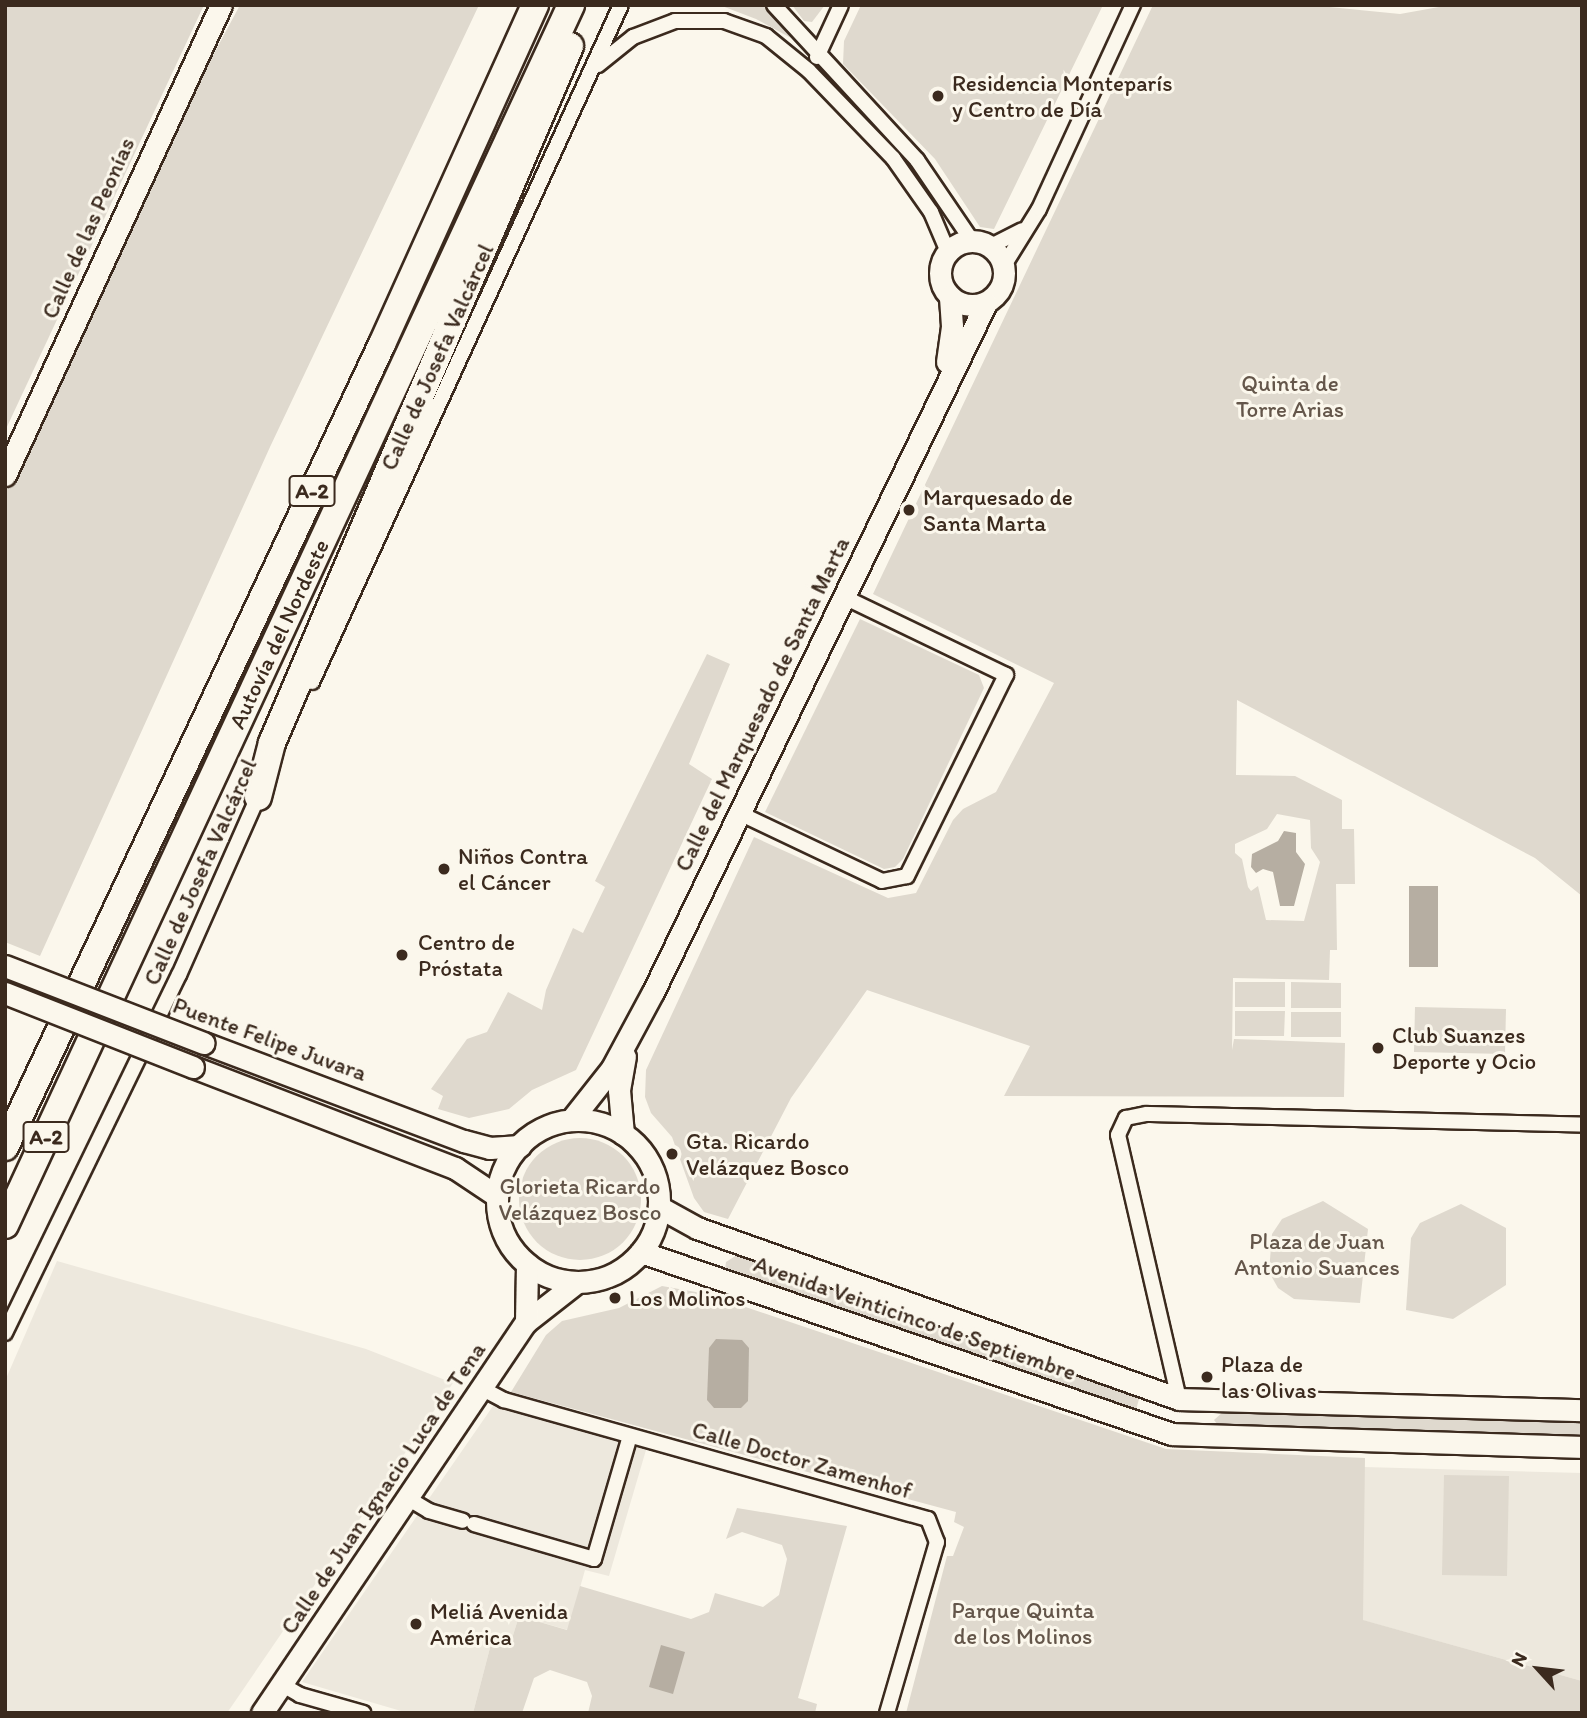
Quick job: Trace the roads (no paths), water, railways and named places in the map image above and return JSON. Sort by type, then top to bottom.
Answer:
[{"type":"highway","name":"Autovía del Nordeste","points":[[5,1147],[382,344],[535,5]]},
{"type":"highway","name":"Autovía del Nordeste","points":[[5,1225],[570,5]]},
{"type":"highway","points":[[257,797],[272,743],[587,5]]},
{"type":"main road","name":"Calle de las Peonías","points":[[5,475],[221,5]]},
{"type":"main road","points":[[981,244],[1003,267],[1001,288],[986,303],[968,304],[950,296],[940,274],[948,252],[981,244]]},
{"type":"main road","name":"Calle del Marquesado de Santa Marta","points":[[937,398],[950,350],[950,296]]},
{"type":"main road","name":"Calle del Marquesado de Santa Marta","points":[[571,1120],[598,1089],[633,1032],[937,398],[986,303]]},
{"type":"main road","name":"Puente Felipe Juvara","points":[[5,965],[464,1141],[490,1148],[520,1146]]},
{"type":"main road","points":[[5,993],[455,1168],[498,1196]]},
{"type":"main road","name":"Calle del Marquesado de Santa Marta","points":[[623,1134],[618,1090],[633,1032]]},
{"type":"main road","points":[[571,1120],[605,1125],[623,1134],[651,1165],[659,1207],[656,1223],[641,1252],[607,1278],[577,1282],[551,1277],[527,1264],[504,1234],[498,1196],[508,1161],[520,1146],[537,1132],[571,1120]]},
{"type":"main road","name":"Avenida Veinticinco de Septiembre","points":[[659,1207],[697,1228],[1179,1399],[1201,1402],[1582,1410]]},
{"type":"main road","name":"Avenida Veinticinco de Septiembre","points":[[641,1252],[1172,1434],[1197,1438],[1582,1447]]},
{"type":"main road","points":[[526,1322],[527,1264]]},
{"type":"main road","name":"Calle de Juan Ignacio Luca de Tena","points":[[261,1713],[409,1499],[526,1322],[577,1282]]},
{"type":"main road","points":[[1172,1434],[1167,1415],[1179,1399]]},
{"type":"main road","points":[[1197,1438],[1206,1421],[1201,1402]]},
{"type":"street","name":"Calle de Josefa Valcárcel","points":[[5,1333],[179,975],[257,797],[424,444],[621,5]]},
{"type":"street","points":[[774,5],[817,57],[917,160],[981,244],[1003,243],[1029,225]]},
{"type":"street","points":[[817,57],[841,5]]},
{"type":"street","points":[[1003,267],[1029,225],[1133,5]]},
{"type":"street","points":[[590,73],[632,37],[675,21],[724,21],[766,36],[810,71],[893,158],[926,203],[948,252]]},
{"type":"street","points":[[739,813],[882,881],[907,876],[1006,674],[842,596]]},
{"type":"street","points":[[1179,1399],[1118,1135],[1126,1118],[1147,1114],[1582,1125]]},
{"type":"street","name":"Calle Doctor Zamenhof","points":[[483,1389],[504,1400],[928,1519],[937,1542],[887,1713]]},
{"type":"street","points":[[409,1499],[429,1511],[594,1559],[630,1436]]},
{"type":"street","points":[[281,1684],[300,1695],[363,1713]]},
{"type":"place","name":"Residencia Monteparís y Centro de Día","points":[[938,96]]},
{"type":"place","name":"Marquesado de Santa Marta","points":[[909,510]]},
{"type":"place","name":"Niños Contra el Cáncer","points":[[444,869]]},
{"type":"place","name":"Centro de Próstata","points":[[402,955]]},
{"type":"place","name":"Club Suanzes Deporte y Ocio","points":[[1378,1048]]},
{"type":"place","name":"Gta. Ricardo Velázquez Bosco","points":[[672,1154]]},
{"type":"place","name":"Los Molinos","points":[[615,1298]]},
{"type":"place","name":"Plaza de las Olivas","points":[[1207,1377]]},
{"type":"place","name":"Meliá Avenida América","points":[[416,1624]]},
{"type":"park label","name":"Quinta de Torre Arias","points":[[1290,396]]},
{"type":"park label","name":"Glorieta Ricardo Velázquez Bosco","points":[[580,1199]]},
{"type":"park label","name":"Plaza de Juan Antonio Suances","points":[[1317,1254]]},
{"type":"park label","name":"Parque Quinta de los Molinos","points":[[1023,1623]]}]
